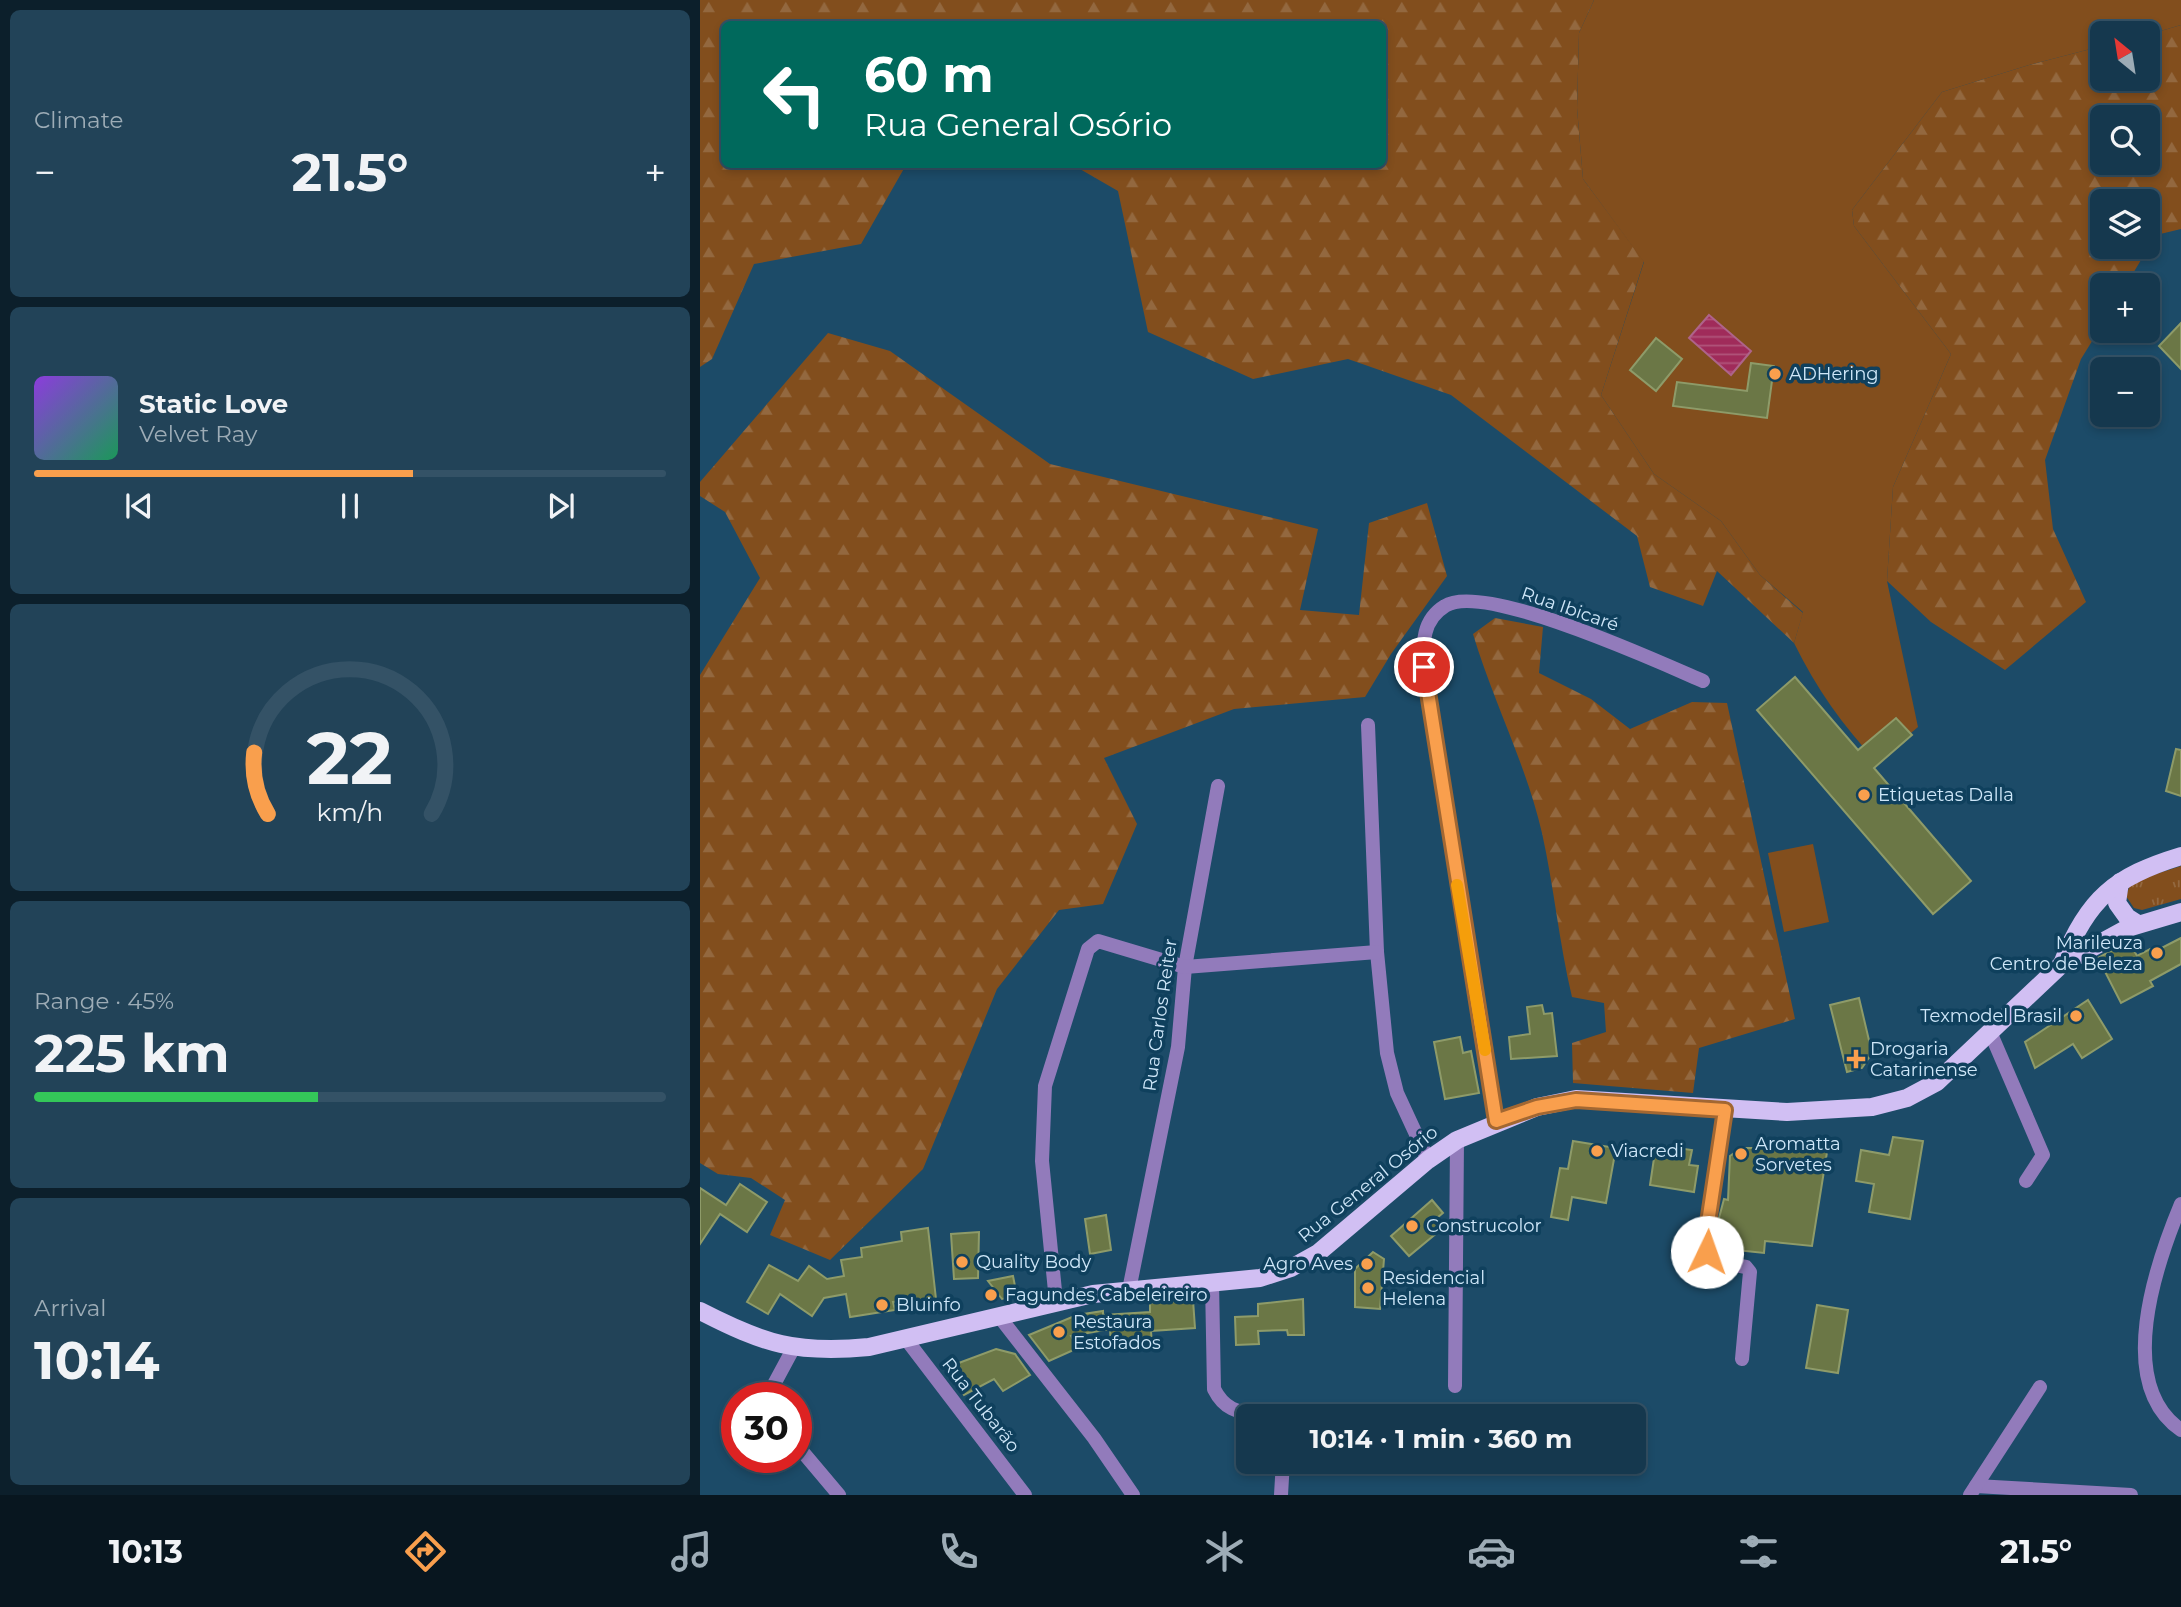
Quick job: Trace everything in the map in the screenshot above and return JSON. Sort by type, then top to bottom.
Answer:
[{"type":"main road","name":"Rua General Osório","points":[[2062,964],[2082,918],[2120,881],[2138,871],[2181,856]]},
{"type":"main road","points":[[2120,881],[2117,903],[2127,917],[2138,924]]},
{"type":"main road","name":"Rua General Osório","points":[[700,1311],[761,1339],[793,1349],[831,1351],[906,1339],[1056,1301],[1129,1290],[1260,1278],[1290,1268],[1318,1253],[1428,1160],[1457,1140],[1496,1121],[1537,1107],[1576,1100],[1725,1110],[1844,1110],[1900,1100],[1937,1082],[1991,1034],[2062,964],[2138,924],[2181,912]]},
{"type":"street","name":"Rua Ibicaré","points":[[1496,1121],[1424,667],[1422,640],[1432,617],[1447,604],[1468,600],[1539,615],[1703,681]]},
{"type":"street","points":[[1368,725],[1377,952],[1387,1053],[1397,1093],[1428,1160]]},
{"type":"street","name":"Rua Carlos Reiter","points":[[1129,1290],[1178,1046],[1185,967],[1218,786]]},
{"type":"street","points":[[1056,1301],[1042,1161],[1045,1086],[1088,949],[1098,941],[1185,967],[1377,952]]},
{"type":"street","points":[[1991,1034],[2043,1155],[2026,1181]]},
{"type":"street","points":[[1725,1110],[1706,1236],[1707,1252],[1714,1261],[1746,1267],[1750,1272],[1742,1359]]},
{"type":"street","points":[[1455,1386],[1457,1140]]},
{"type":"street","points":[[2181,1205],[2155,1276],[2145,1340],[2148,1377],[2153,1397],[2165,1416],[2181,1430]]},
{"type":"street","points":[[1212,1282],[1214,1389],[1221,1403],[1236,1411]]},
{"type":"street","points":[[998,1315],[1094,1438],[1133,1495]]},
{"type":"street","name":"Rua Tubarão","points":[[906,1339],[1025,1495]]},
{"type":"street","points":[[775,1382],[793,1349]]},
{"type":"street","points":[[1973,1491],[2040,1387]]},
{"type":"street","points":[[812,1463],[839,1495]]},
{"type":"street","points":[[1281,1495],[1282,1474]]},
{"type":"street","points":[[1973,1491],[2131,1495]]},
{"type":"green space","points":[[700,0],[1594,0],[1579,33],[1577,108],[1583,179],[1644,261],[1601,395],[1654,474],[1721,521],[1760,575],[1803,613],[1794,643],[1717,571],[1703,606],[1650,587],[1637,536],[1451,395],[1348,359],[1253,379],[1148,332],[1118,191],[1078,168],[1386,168],[1386,21],[721,21],[721,168],[904,168],[861,244],[754,264],[712,359],[700,367]]},
{"type":"green space","name":"ADHering","points":[[1594,0],[2181,0],[2181,25],[2160,31],[2160,21],[2090,21],[2090,49],[1942,92],[1852,210],[1854,226],[1951,354],[1893,487],[1887,581],[1918,727],[1877,762],[1831,706],[1794,643],[1803,612],[1760,575],[1721,521],[1654,474],[1601,395],[1644,262],[1583,179],[1577,108],[1579,33]]},
{"type":"green space","points":[[2181,25],[2181,229],[2160,234],[2160,189],[2090,189],[2090,259],[2142,259],[2133,273],[2090,273],[2091,343],[2081,359],[2045,460],[2053,529],[2086,602],[2005,670],[1931,622],[1887,581],[1893,487],[1951,354],[1854,226],[1852,210],[1942,92],[2090,49],[2090,91],[2160,91],[2160,31]]},
{"type":"green space","points":[[828,333],[890,351],[1050,464],[1318,529],[1300,610],[1359,615],[1369,523],[1427,503],[1447,576],[1391,654],[1365,697],[1234,709],[1104,758],[1137,824],[1103,904],[1059,910],[997,989],[923,1169],[830,1260],[770,1235],[785,1200],[751,1178],[718,1174],[700,1163],[700,675],[760,578],[725,512],[700,496],[700,482]]},
{"type":"green space","points":[[1495,618],[1543,627],[1539,673],[1591,699],[1630,729],[1692,702],[1727,703],[1795,1019],[1699,1048],[1693,1093],[1573,1083],[1572,1043],[1606,1032],[1604,1003],[1572,997],[1535,807],[1473,634]]},
{"type":"green space","points":[[1813,844],[1829,922],[1784,932],[1768,853]]},
{"type":"green space","points":[[2181,866],[2181,899],[2142,910],[2134,908],[2126,896],[2131,882]]},
{"type":"shaded area","points":[[1709,315],[1751,351],[1731,375],[1689,338]]},
{"type":"building","points":[[2181,323],[2181,369],[2159,346]]},
{"type":"building","points":[[1656,338],[1682,359],[1656,391],[1630,370]]},
{"type":"building","points":[[1751,363],[1774,366],[1767,418],[1673,406],[1677,382],[1747,391]]},
{"type":"building","name":"Etiquetas Dalla","points":[[1795,677],[1858,750],[1896,718],[1912,735],[1874,768],[1971,881],[1933,914],[1757,710]]},
{"type":"building","points":[[2176,749],[2181,750],[2181,796],[2166,791]]},
{"type":"building","points":[[2181,938],[2181,964],[2150,981],[2153,986],[2121,1003],[2098,958],[2129,941],[2137,956],[2150,949],[2152,953]]},
{"type":"building","points":[[1859,998],[1872,1053],[1862,1068],[1847,1072],[1830,1005]]},
{"type":"building","points":[[2088,1000],[2112,1039],[2082,1058],[2073,1044],[2035,1068],[2025,1042]]},
{"type":"building","points":[[1542,1005],[1544,1014],[1552,1013],[1557,1056],[1511,1059],[1509,1037],[1530,1034],[1527,1007]]},
{"type":"building","points":[[1460,1037],[1463,1053],[1471,1051],[1479,1093],[1445,1099],[1434,1042]]},
{"type":"building","points":[[1893,1137],[1923,1141],[1910,1219],[1869,1212],[1874,1184],[1856,1181],[1861,1150],[1889,1155]]},
{"type":"building","points":[[1573,1141],[1616,1148],[1606,1203],[1572,1197],[1568,1220],[1551,1217],[1560,1168],[1568,1169]]},
{"type":"building","points":[[1809,1142],[1828,1146],[1812,1246],[1765,1241],[1764,1253],[1727,1249],[1719,1218],[1724,1199],[1728,1200],[1730,1156],[1741,1148],[1808,1148]]},
{"type":"building","points":[[1656,1145],[1692,1150],[1689,1165],[1698,1166],[1694,1192],[1650,1185]]},
{"type":"building","points":[[740,1184],[767,1202],[747,1232],[720,1214],[700,1244],[700,1188],[726,1205]]},
{"type":"building","points":[[1432,1200],[1443,1213],[1437,1218],[1444,1227],[1409,1256],[1391,1236]]},
{"type":"building","points":[[1106,1215],[1111,1250],[1090,1254],[1085,1219]]},
{"type":"building","points":[[928,1228],[936,1299],[893,1302],[895,1310],[850,1317],[846,1294],[824,1298],[812,1316],[780,1294],[768,1314],[747,1302],[769,1265],[798,1281],[809,1266],[827,1279],[844,1276],[841,1260],[862,1257],[861,1248],[902,1241],[901,1232]]},
{"type":"building","points":[[979,1232],[978,1278],[954,1279],[951,1234]]},
{"type":"building","name":"Residencial Helena","points":[[1373,1252],[1384,1259],[1380,1309],[1355,1307],[1355,1269]]},
{"type":"building","points":[[1013,1276],[1017,1296],[1002,1299],[988,1281]]},
{"type":"building","points":[[1303,1299],[1304,1335],[1288,1335],[1287,1330],[1258,1331],[1259,1344],[1236,1345],[1235,1317],[1258,1316],[1258,1304]]},
{"type":"building","points":[[1193,1300],[1195,1328],[1151,1331],[1152,1344],[1111,1347],[1110,1329],[1071,1336],[1078,1348],[1049,1361],[1029,1335],[1077,1315],[1103,1311],[1103,1315],[1150,1312],[1150,1303]]},
{"type":"building","points":[[1817,1305],[1848,1310],[1838,1373],[1806,1368]]},
{"type":"building","points":[[996,1349],[1015,1354],[1030,1375],[1003,1391],[994,1379],[964,1395],[955,1382],[956,1364]]},
{"type":"slow traffic","points":[[1457,885],[1485,1050]]},
{"type":"place","name":"ADHering","points":[[1775,374]]},
{"type":"place","name":"Etiquetas Dalla","points":[[1864,795]]},
{"type":"place","name":"Marileuza Centro de Beleza","points":[[2157,953]]},
{"type":"place","name":"Texmodel Brasil","points":[[2076,1016]]},
{"type":"place","name":"Drogaria Catarinense","points":[[1856,1059]]},
{"type":"place","name":"Viacredi","points":[[1597,1151]]},
{"type":"place","name":"Aromatta Sorvetes","points":[[1741,1154]]},
{"type":"place","name":"Construcolor","points":[[1412,1226]]},
{"type":"place","name":"Quality Body","points":[[962,1262]]},
{"type":"place","name":"Agro Aves","points":[[1367,1264]]},
{"type":"place","name":"Residencial Helena","points":[[1368,1288]]},
{"type":"place","name":"Fagundes Cabeleireiro","points":[[991,1295]]},
{"type":"place","name":"Bluinfo","points":[[882,1305]]},
{"type":"place","name":"Restaura Estofados","points":[[1059,1332]]},
{"type":"route","points":[[1424,667],[1496,1121],[1537,1107],[1576,1100],[1725,1110],[1706,1236],[1707,1252]]}]
